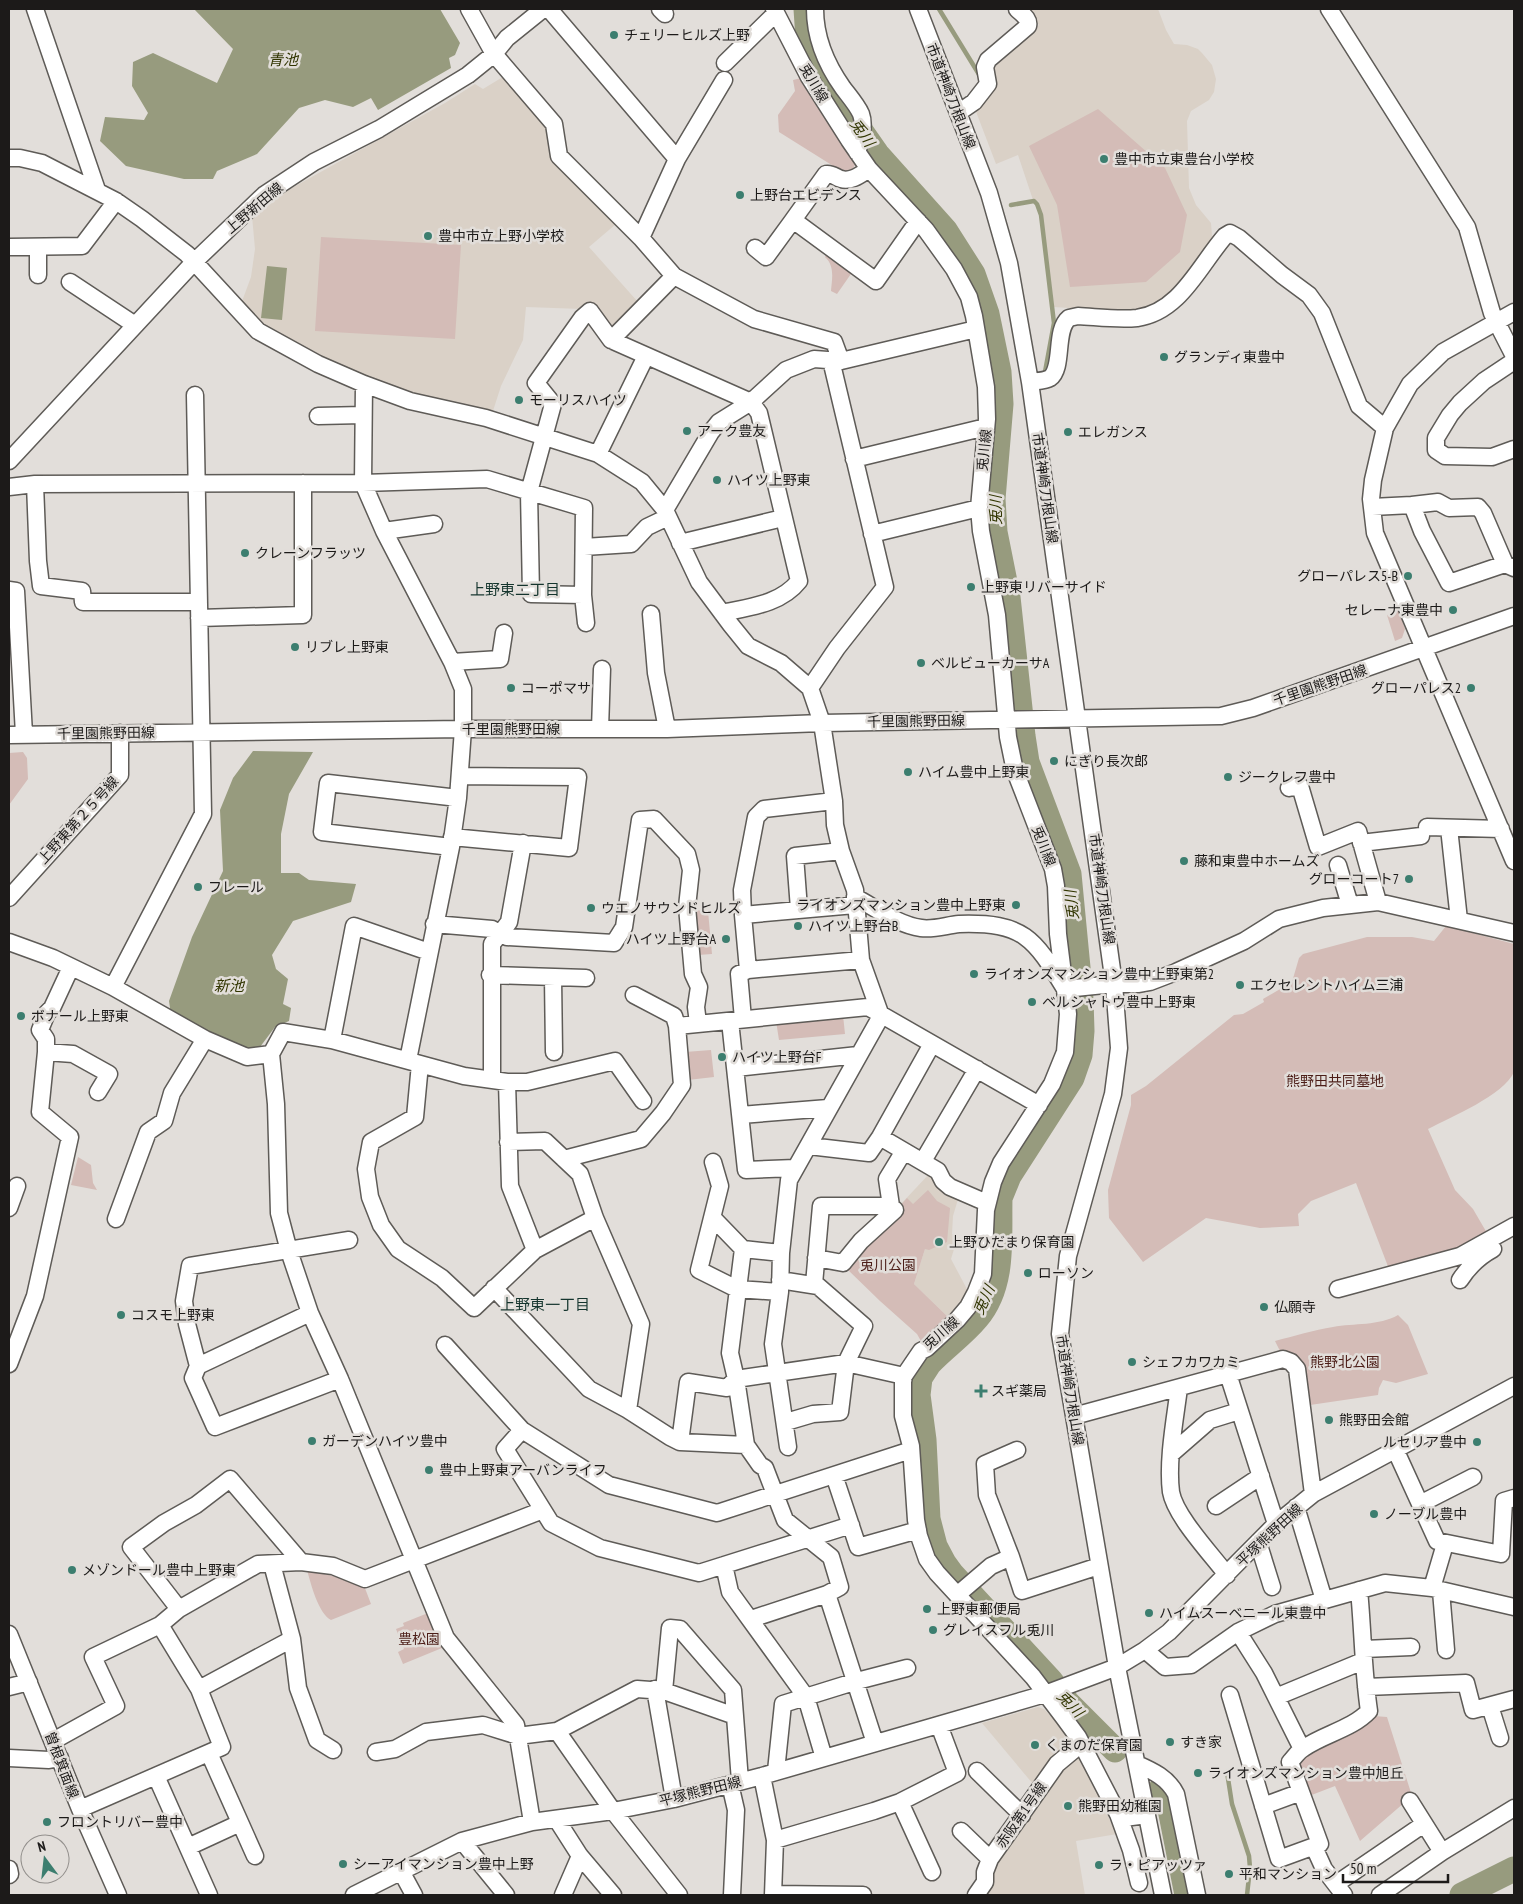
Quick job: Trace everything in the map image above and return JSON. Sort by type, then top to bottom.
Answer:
[{"type":"street","points":[[35,9],[97,190]]},
{"type":"street","points":[[469,9],[494,54],[554,124],[559,156],[640,238],[674,276],[754,319],[834,342],[854,459],[885,587],[836,648],[810,688]]},
{"type":"street","name":"上野新田線","points":[[9,462],[194,262],[264,195],[314,162],[379,129],[468,75],[494,54],[507,38],[543,9]]},
{"type":"street","points":[[549,9],[677,159]]},
{"type":"street","points":[[815,9],[817,33],[822,51],[836,78],[860,111],[862,118],[859,145]]},
{"type":"street","name":"市道神崎刀根山線","points":[[918,9],[989,193],[1013,281],[1030,382],[1114,984],[1119,1048],[1113,1094],[1068,1256],[1060,1334],[1117,1667],[1163,1895]]},
{"type":"street","points":[[958,113],[974,102],[988,84],[985,65],[988,60],[1028,26],[1027,18],[1017,9]]},
{"type":"street","points":[[1329,9],[1466,227],[1489,304],[1514,356]]},
{"type":"street","points":[[725,63],[775,11]]},
{"type":"street","name":"兎川線","points":[[775,11],[809,78],[859,145],[869,169],[918,221],[959,276],[969,297],[986,387],[986,427],[979,508],[981,531],[1016,719],[1015,771],[1054,876],[1058,934],[1075,988],[1065,1052],[1052,1084],[998,1168],[987,1203],[983,1274],[976,1292],[964,1313],[927,1348],[920,1351],[904,1376],[902,1387],[903,1416],[911,1450],[918,1530],[927,1559],[937,1573],[963,1590],[1033,1677],[1054,1691],[1064,1718],[1082,1744],[1118,1814],[1130,1846],[1139,1883]]},
{"type":"street","points":[[640,238],[677,159],[724,80]]},
{"type":"street","points":[[9,158],[20,158],[42,163],[116,201],[142,219],[194,262],[258,330],[318,364],[364,384],[410,400],[486,418],[598,454],[642,482],[666,514],[699,582],[748,646],[781,663],[810,688],[822,723],[834,801],[834,825],[840,851],[855,890],[861,960],[881,1016]]},
{"type":"street","points":[[755,248],[766,256],[826,174],[832,174],[849,180],[869,169]]},
{"type":"street","points":[[9,247],[82,246],[116,201]]},
{"type":"street","points":[[793,220],[876,281],[918,221]]},
{"type":"street","points":[[1030,382],[1047,380],[1053,375],[1062,328],[1068,319],[1078,316],[1137,318],[1166,307],[1183,292],[1224,237],[1230,233],[1240,238],[1282,275],[1309,294],[1322,313],[1359,406],[1385,428]]},
{"type":"street","points":[[38,247],[38,275]]},
{"type":"street","points":[[611,340],[674,276]]},
{"type":"street","points":[[70,282],[136,325]]},
{"type":"street","points":[[583,595],[531,594],[528,492],[553,404],[536,383],[582,318],[590,311],[611,340],[751,402],[759,413],[799,580],[792,590],[768,603],[722,613]]},
{"type":"street","points":[[1514,312],[1443,352],[1410,384],[1385,428],[1373,480],[1372,507],[1375,533],[1514,861]]},
{"type":"street","points":[[584,547],[631,544],[647,527],[666,514],[711,432],[719,422],[751,402],[786,370],[814,359],[836,361],[976,328]]},
{"type":"street","points":[[812,335],[814,359]]},
{"type":"street","points":[[598,454],[646,356]]},
{"type":"street","points":[[1514,361],[1484,381],[1460,403],[1436,438],[1436,450],[1445,456],[1492,457],[1514,449]]},
{"type":"street","points":[[364,384],[363,483],[384,531],[452,662],[463,690],[461,776],[451,842],[429,952],[414,1062],[415,1117],[371,1142],[366,1169],[370,1197],[381,1225],[398,1249],[442,1278],[474,1308],[535,1250],[595,1218]]},
{"type":"street","points":[[113,987],[202,814],[196,394]]},
{"type":"street","points":[[318,416],[364,416]]},
{"type":"street","points":[[854,459],[986,427]]},
{"type":"street","points":[[9,487],[35,484],[363,483],[487,480],[584,508],[583,595],[586,623]]},
{"type":"street","points":[[35,484],[41,586],[82,591],[83,602],[303,615],[303,483]]},
{"type":"street","points":[[1372,507],[1438,502],[1449,508],[1478,507],[1483,513],[1510,566],[1449,582],[1422,531],[1412,505]]},
{"type":"street","points":[[872,534],[979,508]]},
{"type":"street","points":[[680,543],[783,518]]},
{"type":"street","points":[[384,531],[434,524]]},
{"type":"street","points":[[9,590],[16,592],[17,735]]},
{"type":"street","points":[[651,614],[656,673],[667,729]]},
{"type":"street","name":"千里園熊野田線","points":[[17,735],[202,731],[667,729],[822,723],[1221,716],[1252,708],[1514,616]]},
{"type":"street","points":[[452,662],[500,659],[504,633]]},
{"type":"street","points":[[600,729],[602,669]]},
{"type":"street","name":"上野東第２５号線","points":[[9,898],[120,775],[120,732]]},
{"type":"street","points":[[458,798],[328,783],[322,832],[451,842],[523,843],[569,848],[578,777],[461,776]]},
{"type":"street","points":[[1289,788],[1300,786],[1318,847],[1358,831],[1378,902]]},
{"type":"street","points":[[748,970],[742,890],[756,817],[764,809],[834,801]]},
{"type":"street","points":[[434,924],[492,929],[507,937],[614,943],[624,927],[640,820],[654,819],[687,854],[691,870],[687,907],[694,974],[699,987],[696,1008],[698,1023]]},
{"type":"street","points":[[1361,843],[1449,828],[1501,829]]},
{"type":"street","points":[[1449,828],[1459,920]]},
{"type":"street","points":[[523,843],[509,922],[492,944],[490,975],[508,1142],[510,1186],[535,1250]]},
{"type":"street","points":[[799,909],[795,856],[840,851]]},
{"type":"street","points":[[1338,865],[1350,905]]},
{"type":"street","points":[[743,915],[855,901],[907,925],[928,928],[947,924],[974,924],[1016,931],[1029,938],[1075,988],[1114,984],[1139,984],[1163,978],[1244,941],[1279,919],[1323,908],[1378,902],[1514,932]]},
{"type":"street","points":[[332,1040],[354,926],[429,952]]},
{"type":"street","points":[[9,942],[54,958],[113,987],[205,1039],[247,1057],[271,1054]]},
{"type":"street","points":[[795,1168],[746,1170],[736,1068],[736,1020],[739,974],[748,970],[861,960]]},
{"type":"street","points":[[9,1364],[35,1296],[70,1137],[40,1112],[46,1040],[40,1030],[71,967]]},
{"type":"street","points":[[490,975],[586,978]]},
{"type":"street","points":[[553,977],[554,1052]]},
{"type":"street","points":[[564,1159],[641,1139],[682,1085],[677,1026],[674,1016],[634,995]]},
{"type":"street","points":[[677,1026],[868,1007],[1039,1105]]},
{"type":"street","points":[[788,1447],[786,1422],[773,1344],[789,1180],[881,1016]]},
{"type":"street","points":[[532,1822],[516,1725],[446,1638],[340,1379],[310,1313],[289,1251],[280,1213],[276,1104],[271,1054],[283,1032],[332,1040],[464,1076],[500,1081],[527,1082],[615,1061],[643,1102]]},
{"type":"street","points":[[116,1219],[148,1132],[164,1121],[172,1092],[205,1039]]},
{"type":"street","points":[[809,1146],[869,1153],[880,1137],[932,1044]]},
{"type":"street","points":[[46,1052],[73,1054],[109,1074],[98,1092]]},
{"type":"street","points":[[736,1068],[858,1055]]},
{"type":"street","points":[[923,1161],[977,1069]]},
{"type":"street","points":[[741,1115],[828,1108]]},
{"type":"street","points":[[880,1137],[938,1171],[943,1181],[950,1187],[987,1203]]},
{"type":"street","points":[[508,1142],[545,1141],[580,1174],[595,1218],[641,1324],[628,1410]]},
{"type":"street","points":[[816,1258],[843,1263],[862,1241],[895,1210],[891,1206],[887,1179],[904,1151]]},
{"type":"street","points":[[713,1162],[720,1186],[699,1270],[737,1289],[814,1284],[864,1326],[846,1364],[840,1412],[813,1414],[786,1422]]},
{"type":"street","points":[[9,1208],[17,1186]]},
{"type":"street","points":[[814,1284],[821,1206],[891,1206]]},
{"type":"street","points":[[713,1218],[742,1248],[781,1253]]},
{"type":"street","points":[[1460,1280],[1468,1267],[1482,1255],[1501,1244],[1509,1229]]},
{"type":"street","points":[[1338,1290],[1460,1256],[1509,1229]]},
{"type":"street","points":[[340,1379],[215,1426],[193,1378],[198,1366],[187,1324],[184,1302],[190,1266],[349,1240]]},
{"type":"street","points":[[742,1248],[730,1353],[746,1445],[760,1465],[765,1468],[785,1520],[830,1557],[840,1587],[827,1594],[751,1619]]},
{"type":"street","points":[[494,1288],[589,1389],[628,1410],[670,1438],[680,1442],[746,1445]]},
{"type":"street","points":[[198,1366],[310,1313]]},
{"type":"street","points":[[445,1345],[522,1430],[609,1484],[708,1510],[717,1512],[911,1450]]},
{"type":"street","points":[[1074,1416],[1283,1359],[1291,1362],[1297,1370],[1313,1494]]},
{"type":"street","points":[[680,1442],[688,1382],[727,1388],[736,1379],[846,1364],[904,1376]]},
{"type":"street","points":[[1228,1374],[1276,1524]]},
{"type":"street","name":"平塚熊野田線","points":[[354,1895],[462,1841],[532,1822],[614,1811],[674,1799],[824,1758],[1054,1691],[1117,1667],[1145,1650],[1169,1632],[1276,1524],[1313,1494],[1514,1386]]},
{"type":"street","points":[[1179,1388],[1171,1454],[1171,1493],[1184,1520],[1227,1575]]},
{"type":"street","points":[[1171,1454],[1210,1420],[1239,1411]]},
{"type":"street","points":[[522,1430],[505,1450],[543,1510],[551,1522],[600,1548],[699,1573],[851,1525]]},
{"type":"street","points":[[1395,1449],[1437,1541],[1501,1554],[1504,1501],[1514,1498]]},
{"type":"street","points":[[1017,1450],[986,1464],[987,1495],[1012,1557],[1022,1591],[1099,1566]]},
{"type":"street","points":[[834,1475],[858,1546],[918,1530]]},
{"type":"street","points":[[1216,1506],[1261,1476]]},
{"type":"street","points":[[1420,1504],[1473,1477]]},
{"type":"street","points":[[179,1609],[131,1547],[164,1523],[196,1505],[230,1479],[301,1562]]},
{"type":"street","points":[[1296,1507],[1324,1600]]},
{"type":"street","points":[[53,1741],[116,1706],[93,1658],[160,1625],[179,1609],[258,1564],[301,1562],[333,1566],[365,1579],[543,1510]]},
{"type":"street","points":[[1258,1542],[1272,1587]]},
{"type":"street","points":[[1445,1544],[1437,1590],[1446,1650]]},
{"type":"street","points":[[963,1590],[990,1566],[1012,1557]]},
{"type":"street","points":[[272,1564],[292,1639],[298,1688],[317,1740],[333,1750]]},
{"type":"street","points":[[724,1566],[730,1592],[806,1697],[824,1758]]},
{"type":"street","points":[[1145,1650],[1165,1667],[1191,1665],[1238,1632],[1275,1614],[1385,1583],[1437,1590],[1514,1607]]},
{"type":"street","points":[[1230,1695],[1279,1859],[1320,1844],[1290,1762],[1302,1749],[1340,1728],[1361,1720],[1369,1711],[1359,1590]]},
{"type":"street","points":[[827,1594],[857,1681],[875,1743]]},
{"type":"street","points":[[80,1809],[222,1747],[199,1689],[160,1625]]},
{"type":"street","points":[[674,1799],[659,1690],[670,1628],[680,1629],[733,1690],[736,1810],[732,1895]]},
{"type":"street","points":[[1238,1632],[1264,1673],[1302,1749]]},
{"type":"street","name":"曽根箕面線","points":[[9,1634],[80,1809],[118,1895]]},
{"type":"street","points":[[199,1689],[292,1639]]},
{"type":"street","points":[[1276,1697],[1364,1655],[1411,1647]]},
{"type":"street","points":[[863,1895],[773,1895],[775,1840],[769,1773],[783,1704],[907,1668]]},
{"type":"street","points":[[9,1687],[29,1682]]},
{"type":"street","points":[[1366,1687],[1466,1683],[1473,1710],[1514,1700]]},
{"type":"street","points":[[376,1752],[395,1749],[426,1732],[483,1725],[518,1736],[557,1731],[637,1689],[659,1690],[735,1716]]},
{"type":"street","points":[[1490,1706],[1500,1738]]},
{"type":"street","points":[[775,1840],[900,1802],[957,1773],[939,1725]]},
{"type":"street","points":[[557,1731],[614,1811],[679,1895]]},
{"type":"street","name":"赤阪第1号線","points":[[976,1895],[985,1882],[985,1872],[990,1859],[1057,1764],[1082,1744]]},
{"type":"street","points":[[209,1753],[255,1856]]},
{"type":"street","points":[[9,1758],[49,1760],[60,1758]]},
{"type":"street","points":[[1137,1764],[1161,1776],[1171,1785],[1176,1794],[1197,1895]]},
{"type":"street","points":[[976,1771],[1022,1814]]},
{"type":"street","points":[[156,1776],[209,1895]]},
{"type":"street","points":[[1263,1806],[1301,1792]]},
{"type":"street","points":[[1410,1801],[1442,1852]]},
{"type":"street","points":[[900,1802],[932,1872]]},
{"type":"street","points":[[1380,1895],[1442,1852],[1514,1808]]},
{"type":"street","points":[[1118,1814],[1124,1818],[1147,1814]]},
{"type":"street","points":[[557,1820],[580,1856],[612,1895]]},
{"type":"street","points":[[188,1847],[240,1823]]},
{"type":"street","points":[[1314,1847],[1324,1869],[1340,1890],[1424,1824]]},
{"type":"street","points":[[961,1831],[990,1859]]},
{"type":"street","points":[[462,1841],[506,1895]]},
{"type":"street","points":[[565,1894],[580,1856]]},
{"type":"street","points":[[9,1870],[9,1875]]},
{"type":"street","points":[[401,1871],[414,1895]]},
{"type":"shaded area","name":"豊中市立東豊台小学校","points":[[1025,9],[1158,9],[1174,44],[1187,45],[1198,49],[1212,65],[1216,79],[1214,92],[1209,100],[1191,111],[1187,121],[1189,188],[1196,205],[1211,223],[1212,236],[1209,246],[1175,291],[1153,306],[1129,312],[1054,307],[1043,219],[1039,202],[1033,200],[1018,155],[996,164],[975,109],[991,65],[1039,25]]},
{"type":"shaded area","name":"豊中市立上野小学校","points":[[506,75],[549,123],[554,157],[616,224],[589,247],[638,302],[608,332],[591,303],[582,309],[526,307],[523,340],[501,386],[492,414],[371,381],[288,342],[260,325],[241,304],[251,277],[255,249],[252,216],[281,194],[445,103],[475,84],[483,89]]},
{"type":"shaded area","name":"上野ひだまり保育園","points":[[931,1172],[959,1196],[953,1216],[952,1234],[958,1236],[951,1259],[968,1291],[948,1317],[914,1284],[925,1249],[899,1206]]},
{"type":"shaded area","name":"くまのだ保育園","points":[[1038,1707],[1044,1709],[1059,1725],[1070,1747],[1033,1784],[982,1723]]},
{"type":"shaded area","points":[[1078,1755],[1117,1834],[1076,1841],[1085,1895],[983,1895],[990,1872],[1056,1772]]},
{"type":"green space","points":[[805,77],[852,154],[855,165],[850,173],[846,174],[779,132],[778,115],[795,91],[793,80]]},
{"type":"green space","points":[[1098,109],[1165,168],[1187,215],[1180,252],[1146,282],[1070,287],[1057,205],[1029,146]]},
{"type":"green space","points":[[321,237],[461,245],[455,339],[315,331]]},
{"type":"green space","points":[[828,252],[853,271],[837,294],[831,291],[832,269],[825,257]]},
{"type":"green space","points":[[1399,611],[1405,629],[1402,638],[1395,641],[1387,615]]},
{"type":"green space","points":[[23,752],[27,758],[28,779],[9,805],[9,753]]},
{"type":"green space","points":[[693,910],[708,911],[712,954],[698,955]]},
{"type":"green space","name":"熊野田共同墓地","points":[[1446,926],[1514,944],[1514,1072],[1500,1089],[1476,1105],[1428,1129],[1455,1190],[1473,1209],[1487,1233],[1458,1251],[1389,1269],[1356,1183],[1311,1201],[1298,1214],[1299,1226],[1260,1228],[1206,1218],[1143,1262],[1109,1218],[1108,1190],[1131,1105],[1131,1095],[1146,1086],[1234,1015],[1243,1014],[1264,1002],[1263,999],[1292,982],[1299,958],[1303,954],[1367,937],[1412,937],[1434,941]]},
{"type":"green space","points":[[843,1015],[845,1034],[779,1040],[776,1021]]},
{"type":"green space","points":[[711,1050],[714,1077],[688,1080],[685,1052]]},
{"type":"green space","points":[[78,1157],[91,1165],[93,1183],[97,1190],[71,1185]]},
{"type":"green space","name":"兎川公園","points":[[928,1190],[937,1201],[950,1208],[947,1242],[929,1250],[925,1249],[914,1284],[948,1317],[922,1343],[917,1334],[846,1268],[907,1198],[913,1204]]},
{"type":"green space","name":"熊野北公園","points":[[1398,1315],[1408,1325],[1428,1374],[1396,1383],[1383,1380],[1378,1395],[1310,1405],[1304,1366],[1281,1353],[1275,1341],[1326,1328],[1375,1323]]},
{"type":"green space","points":[[307,1570],[363,1583],[371,1604],[331,1620],[319,1605]]},
{"type":"green space","name":"豊松園","points":[[428,1613],[442,1648],[403,1664],[398,1652],[404,1649],[396,1629],[404,1626],[403,1623]]},
{"type":"green space","points":[[1374,1716],[1387,1717],[1412,1796],[1360,1841],[1335,1786],[1309,1796],[1296,1768],[1308,1753]]},
{"type":"water","name":"青池","points":[[194,9],[440,9],[460,43],[455,55],[449,58],[451,68],[378,110],[371,98],[353,107],[325,100],[299,108],[257,154],[217,171],[213,179],[184,179],[126,166],[100,141],[105,117],[144,120],[148,113],[132,86],[133,62],[153,53],[217,83],[233,49]]},
{"type":"water","points":[[267,266],[287,268],[282,320],[261,318]]},
{"type":"water","name":"新池","points":[[253,751],[313,752],[289,794],[281,834],[281,873],[299,873],[309,880],[356,884],[351,902],[293,921],[272,955],[276,969],[288,979],[283,1004],[291,1008],[289,1021],[275,1027],[260,1047],[245,1051],[171,1015],[169,1001],[192,937],[223,871],[220,810],[233,778]]},
{"type":"waterway","name":"兎川","points":[[806,9],[808,39],[818,67],[828,84],[877,154],[945,230],[973,274],[987,314],[999,372],[1001,404],[993,499],[995,532],[1008,597],[1027,762],[1069,874],[1081,999],[1082,1031],[1080,1055],[1072,1078],[1009,1176],[1000,1198],[999,1261],[992,1291],[986,1305],[977,1318],[929,1364],[920,1378],[918,1395],[924,1440],[928,1519],[935,1546],[952,1574],[1050,1680],[1067,1702],[1115,1750]]},
{"type":"waterway","points":[[939,9],[980,76]]},
{"type":"waterway","points":[[1011,205],[1034,201],[1041,215],[1054,323],[1045,372]]},
{"type":"waterway","points":[[1227,1772],[1232,1804],[1249,1856],[1250,1868],[1247,1895]]},
{"type":"waterway","name":"兎川","points":[[1160,1790],[1165,1795],[1169,1804],[1187,1895]]},
{"type":"waterway","points":[[1462,1895],[1514,1869]]},
{"type":"place","name":"チェリーヒルズ上野","points":[[614,35]]},
{"type":"place","name":"豊中市立東豊台小学校","points":[[1104,159]]},
{"type":"place","name":"上野台エビデンス","points":[[740,195]]},
{"type":"place","name":"豊中市立上野小学校","points":[[428,236]]},
{"type":"place","name":"グランディ東豊中","points":[[1164,357]]},
{"type":"place","name":"モーリスハイツ","points":[[519,400]]},
{"type":"place","name":"アーク豊友","points":[[687,431]]},
{"type":"place","name":"エレガンス","points":[[1068,432]]},
{"type":"place","name":"ハイツ上野東","points":[[717,480]]},
{"type":"place","name":"クレーンフラッツ","points":[[245,553]]},
{"type":"place","name":"グローパレス5-B","points":[[1408,576]]},
{"type":"place","name":"上野東リバーサイド","points":[[971,587]]},
{"type":"place","name":"セレーナ東豊中","points":[[1453,610]]},
{"type":"place","name":"リブレ上野東","points":[[295,647]]},
{"type":"place","name":"ベルビューカーサA","points":[[921,663]]},
{"type":"place","name":"コーポマサ","points":[[511,688]]},
{"type":"place","name":"グローパレス2","points":[[1471,688]]},
{"type":"place","name":"にぎり長次郎","points":[[1054,761]]},
{"type":"place","name":"ハイム豊中上野東","points":[[908,772]]},
{"type":"place","name":"ジークレフ豊中","points":[[1228,777]]},
{"type":"place","name":"藤和東豊中ホームズ","points":[[1184,861]]},
{"type":"place","name":"グローコート7","points":[[1409,879]]},
{"type":"place","name":"フレール","points":[[198,887]]},
{"type":"place","name":"ライオンズマンション豊中上野東","points":[[1016,905]]},
{"type":"place","name":"ウエノサウンドヒルズ","points":[[591,908]]},
{"type":"place","name":"ハイツ上野台B","points":[[798,926]]},
{"type":"place","name":"ハイツ上野台A","points":[[726,939]]},
{"type":"place","name":"ライオンズマンション豊中上野東第2","points":[[974,974]]},
{"type":"place","name":"エクセレントハイム三浦","points":[[1240,985]]},
{"type":"place","name":"ベルシャトウ豊中上野東","points":[[1032,1002]]},
{"type":"place","name":"ボナール上野東","points":[[21,1016]]},
{"type":"place","name":"ハイツ上野台F","points":[[722,1057]]},
{"type":"place","name":"上野ひだまり保育園","points":[[939,1242]]},
{"type":"place","name":"ローソン","points":[[1028,1273]]},
{"type":"place","name":"仏願寺","points":[[1264,1307]]},
{"type":"place","name":"コスモ上野東","points":[[121,1315]]},
{"type":"place","name":"シェフカワカミ","points":[[1132,1362]]},
{"type":"place","name":"スギ薬局","points":[[981,1391]]},
{"type":"place","name":"熊野田会館","points":[[1329,1420]]},
{"type":"place","name":"ガーデンハイツ豊中","points":[[312,1441]]},
{"type":"place","name":"ルセリア豊中","points":[[1477,1442]]},
{"type":"place","name":"豊中上野東アーバンライフ","points":[[429,1470]]},
{"type":"place","name":"ノーブル豊中","points":[[1374,1514]]},
{"type":"place","name":"メゾンドール豊中上野東","points":[[72,1570]]},
{"type":"place","name":"上野東郵便局","points":[[927,1609]]},
{"type":"place","name":"ハイムスーベニール東豊中","points":[[1149,1613]]},
{"type":"place","name":"グレイスフル兎川","points":[[933,1630]]},
{"type":"place","name":"すき家","points":[[1170,1742]]},
{"type":"place","name":"くまのだ保育園","points":[[1035,1745]]},
{"type":"place","name":"ライオンズマンション豊中旭丘","points":[[1198,1773]]},
{"type":"place","name":"熊野田幼稚園","points":[[1068,1806]]},
{"type":"place","name":"フロントリバー豊中","points":[[47,1822]]},
{"type":"place","name":"シーアイマンション豊中上野","points":[[343,1864]]},
{"type":"place","name":"ラ・ピアッツァ","points":[[1099,1865]]},
{"type":"place","name":"平和マンション","points":[[1229,1874]]},
{"type":"district","name":"上野東二丁目","points":[[515,590]]},
{"type":"district","name":"上野東一丁目","points":[[545,1305]]}]
